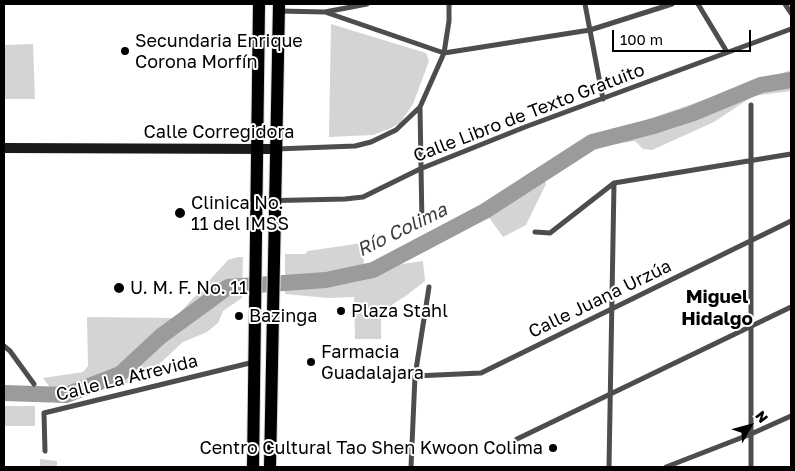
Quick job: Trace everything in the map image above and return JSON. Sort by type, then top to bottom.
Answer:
[{"type":"main road","points":[[253,467],[259,4]]},
{"type":"main road","points":[[270,467],[279,8]]},
{"type":"street","points":[[325,12],[367,4]]},
{"type":"street","points":[[422,225],[420,106],[444,53],[449,20],[449,4]]},
{"type":"street","points":[[584,4],[603,99]]},
{"type":"street","points":[[279,8],[325,12],[444,53],[590,30],[672,4]]},
{"type":"street","points":[[698,4],[727,52]]},
{"type":"street","points":[[785,4],[791,13]]},
{"type":"street","name":"Calle Libro de Texto Gratuito","points":[[256,201],[274,202],[363,197],[420,169],[525,126],[791,29]]},
{"type":"street","points":[[751,105],[751,467]]},
{"type":"street","name":"Calle Corregidora","points":[[4,148],[258,150],[354,146],[371,142],[396,130],[420,106]]},
{"type":"street","points":[[535,232],[550,233],[614,183],[791,154]]},
{"type":"street","points":[[609,467],[614,183]]},
{"type":"street","name":"Calle Juana Urzúa","points":[[415,376],[480,373],[791,221]]},
{"type":"street","points":[[412,467],[415,376],[429,287]]},
{"type":"street","points":[[517,439],[791,307]]},
{"type":"street","points":[[4,346],[10,351],[34,384]]},
{"type":"street","name":"Calle La Atrevida","points":[[45,451],[44,412],[254,362]]},
{"type":"street","points":[[666,467],[751,434],[791,416]]},
{"type":"shaded area","points":[[331,24],[426,53],[429,61],[413,104],[400,123],[373,135],[329,137]]},
{"type":"shaded area","points":[[33,44],[35,99],[4,99],[4,45]]},
{"type":"shaded area","points":[[791,70],[791,91],[753,96],[714,122],[652,150],[643,149],[635,141],[610,145],[602,135]]},
{"type":"shaded area","points":[[539,167],[546,184],[526,225],[503,237],[483,209],[485,203]]},
{"type":"shaded area","points":[[362,243],[365,276],[402,264],[423,261],[425,281],[381,312],[381,339],[355,339],[354,297],[328,298],[285,294],[285,254],[305,254],[308,251]]},
{"type":"shaded area","points":[[243,257],[242,298],[223,311],[218,323],[207,332],[183,342],[156,367],[127,383],[60,401],[43,378],[83,372],[88,366],[87,317],[175,318],[228,260]]},
{"type":"shaded area","points":[[4,406],[35,406],[35,426],[4,426]]},
{"type":"shaded area","points":[[40,459],[57,461],[57,467],[40,467]]},
{"type":"waterway","name":"Río Colima","points":[[4,393],[66,395],[120,374],[161,336],[228,287],[326,280],[373,270],[485,211],[592,142],[691,114],[761,85],[791,80]]},
{"type":"place","name":"Secundaria Enrique Corona Morfín","points":[[125,51]]},
{"type":"place","name":"Clinica No. 11 del IMSS","points":[[180,213]]},
{"type":"place","name":"U. M. F. No. 11","points":[[119,288]]},
{"type":"place","name":"Plaza Stahl","points":[[341,311]]},
{"type":"place","name":"Bazinga","points":[[239,316]]},
{"type":"place","name":"Farmacia Guadalajara","points":[[311,362]]},
{"type":"place","name":"Centro Cultural Tao Shen Kwoon Colima","points":[[553,448]]},
{"type":"district","name":"Miguel Hidalgo","points":[[717,308]]}]
